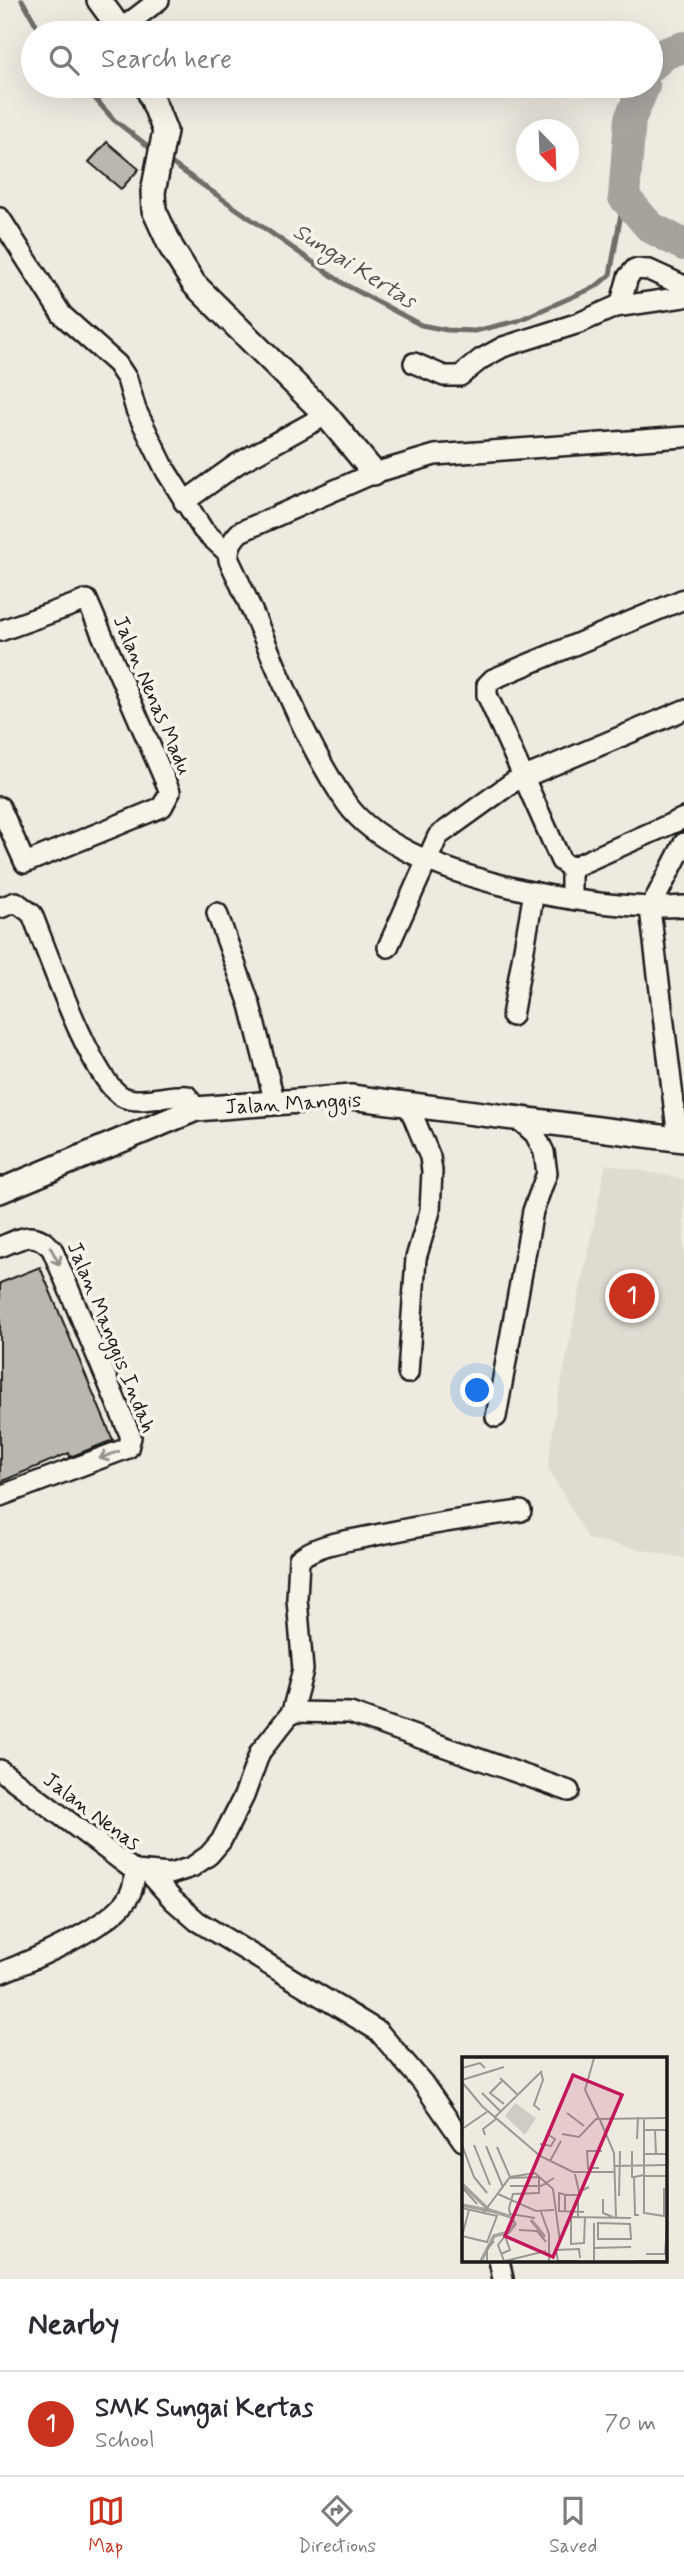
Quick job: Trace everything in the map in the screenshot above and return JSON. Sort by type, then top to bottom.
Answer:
[{"type":"street","points":[[99,0],[115,21]]},
{"type":"street","points":[[132,21],[150,3]]},
{"type":"street","points":[[152,98],[165,131],[153,210],[171,247],[194,284],[326,415],[374,473]]},
{"type":"street","points":[[0,218],[62,315],[117,364],[127,379],[136,410],[184,502],[203,530],[229,553]]},
{"type":"street","points":[[620,306],[628,276],[635,269],[649,270],[684,286]]},
{"type":"street","points":[[414,363],[443,376],[460,376],[481,359],[503,347],[579,323],[620,306],[684,298]]},
{"type":"street","points":[[184,502],[237,464],[326,415]]},
{"type":"street","points":[[684,437],[435,455],[374,473],[240,532],[231,541],[229,553],[229,561],[259,621],[293,705],[348,806],[370,828],[425,859],[475,877],[571,898],[650,909],[684,906]]},
{"type":"street","points":[[571,868],[561,860],[487,695],[488,685],[493,679],[684,599]]},
{"type":"street","name":"Jalan Nenas Madu","points":[[0,631],[87,600],[170,792],[162,807],[25,863],[0,807]]},
{"type":"street","points":[[388,947],[425,859],[438,836],[524,777],[684,710]]},
{"type":"street","points":[[571,868],[684,818]]},
{"type":"street","points":[[681,1139],[650,909],[684,843]]},
{"type":"street","points":[[571,868],[571,898]]},
{"type":"street","points":[[512,1016],[534,891]]},
{"type":"street","points":[[0,908],[16,902],[32,914],[95,1065],[113,1090],[126,1098],[171,1094],[187,1096],[196,1109]]},
{"type":"street","points":[[217,913],[250,1005],[275,1103]]},
{"type":"street","name":"Jalan Manggis","points":[[0,1191],[196,1109],[351,1097],[681,1139]]},
{"type":"street","points":[[408,1104],[430,1157],[432,1171],[430,1211],[416,1258],[408,1373]]},
{"type":"street","points":[[496,1417],[533,1211],[547,1173],[544,1152],[535,1134],[517,1118]]},
{"type":"street","name":"Jalan Manggis Indah","points":[[0,1247],[30,1234],[42,1238],[52,1248],[131,1437],[128,1448],[0,1496]]},
{"type":"street","points":[[521,1511],[446,1521],[337,1543],[311,1550],[299,1559],[297,1599],[304,1648],[303,1670],[292,1712],[351,1713],[569,1791]]},
{"type":"street","name":"Jalan Nenas","points":[[0,1770],[142,1872],[170,1874],[192,1867],[222,1841],[244,1796],[260,1752],[292,1712]]},
{"type":"street","points":[[0,1973],[94,1926],[124,1903],[142,1872],[197,1921],[378,2031],[422,2082],[462,2138]]},
{"type":"shaded area","points":[[606,1164],[684,1179],[684,1558],[588,1539],[548,1468],[555,1413]]},
{"type":"building","points":[[107,142],[139,169],[121,189],[89,162]]},
{"type":"building","points":[[40,1267],[113,1440],[70,1457],[69,1453],[0,1482],[0,1283]]},
{"type":"waterway","name":"Sungai Kertas","points":[[22,0],[34,21]]},
{"type":"waterway","points":[[663,56],[684,47]]},
{"type":"waterway","name":"Sungai Kertas","points":[[95,98],[114,120],[153,150]]},
{"type":"waterway","points":[[639,98],[630,119],[624,197],[650,227],[684,245]]},
{"type":"waterway","name":"Sungai Kertas","points":[[167,160],[344,284],[421,325],[447,330],[475,331],[517,321],[595,287],[610,275],[624,197]]},
{"type":"place","name":"SMK Sungai Kertas","points":[[632,1296]]}]
